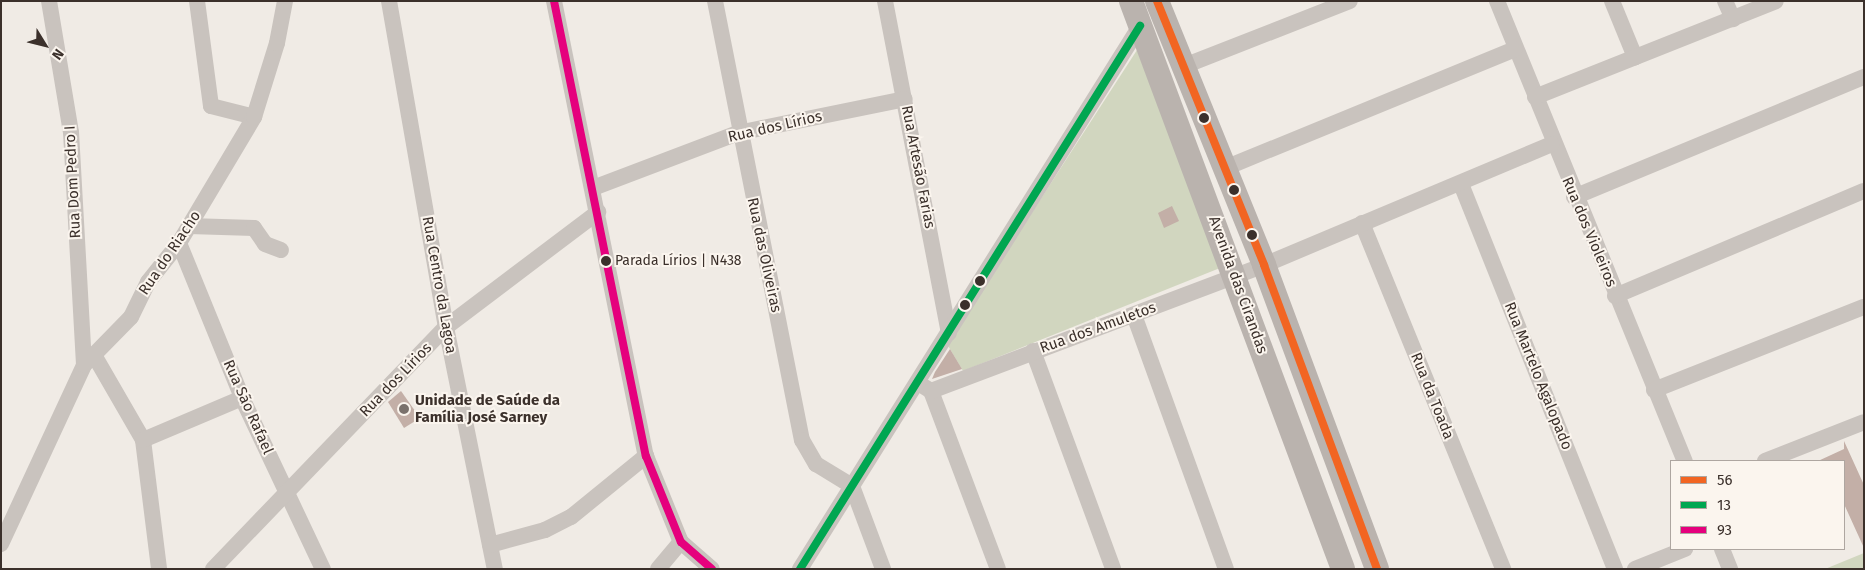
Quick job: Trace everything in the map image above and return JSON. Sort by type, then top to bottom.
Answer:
[{"type":"street","name":"Rua Dom Pedro I","points":[[49,1],[71,132],[89,360],[143,440],[159,569]]},
{"type":"street","points":[[198,1],[211,106],[254,117]]},
{"type":"street","name":"Rua do Riacho","points":[[1,544],[89,360],[117,336],[148,282],[190,226],[254,117],[277,43],[285,1]]},
{"type":"street","name":"Rua Centro da Lagoa","points":[[389,1],[446,327],[495,569]]},
{"type":"street","points":[[554,1],[646,456],[681,542],[712,569]]},
{"type":"street","name":"Rua das Oliveiras","points":[[715,1],[738,133],[802,440],[816,464],[852,486]]},
{"type":"street","name":"Rua Artesão Farias","points":[[885,1],[950,333]]},
{"type":"street","name":"Avenida das Cirandas","points":[[1131,1],[1343,569]]},
{"type":"street","name":"Avenida das Cirandas","points":[[1157,1],[1264,265],[1377,569]]},
{"type":"street","points":[[1184,66],[1350,1]]},
{"type":"street","name":"Rua dos Violeiros","points":[[1497,1],[1552,144],[1685,460]]},
{"type":"street","points":[[1612,1],[1635,57]]},
{"type":"street","points":[[1726,1],[1732,19]]},
{"type":"street","points":[[1534,98],[1776,1]]},
{"type":"street","points":[[800,569],[852,486],[924,386],[950,333],[1140,26]]},
{"type":"street","points":[[1225,168],[1515,49]]},
{"type":"street","points":[[1574,197],[1864,77]]},
{"type":"street","name":"Rua dos Lírios","points":[[593,188],[738,133],[905,99]]},
{"type":"street","name":"Rua dos Amuletos","points":[[924,386],[1134,316],[1461,184],[1552,144]]},
{"type":"street","name":"Rua Martelo Agalopado","points":[[1461,184],[1615,569]]},
{"type":"street","points":[[1615,296],[1864,191]]},
{"type":"street","name":"Rua dos Lírios","points":[[212,569],[446,327],[598,212]]},
{"type":"street","name":"Rua da Toada","points":[[1362,223],[1502,569]]},
{"type":"street","points":[[190,226],[254,228],[265,244],[281,250]]},
{"type":"street","name":"Rua São Rafael","points":[[179,243],[242,398],[323,569]]},
{"type":"street","points":[[1654,390],[1864,307]]},
{"type":"street","points":[[1134,316],[1226,569]]},
{"type":"street","points":[[1033,351],[1113,569]]},
{"type":"street","points":[[924,386],[998,569]]},
{"type":"street","points":[[143,440],[242,398]]},
{"type":"street","points":[[1768,460],[1864,422]]},
{"type":"street","points":[[490,545],[545,530],[571,517],[646,456]]},
{"type":"street","points":[[852,486],[882,569]]},
{"type":"street","points":[[658,569],[681,542]]},
{"type":"street","points":[[1635,569],[1682,550]]},
{"type":"street","points":[[1722,550],[1730,569]]},
{"type":"green space","points":[[1137,50],[1220,268],[963,371],[947,344]]},
{"type":"green space","points":[[1864,553],[1864,569],[1825,569]]},
{"type":"building","points":[[1172,206],[1179,221],[1164,228],[1158,213]]},
{"type":"building","points":[[950,349],[962,369],[932,379],[935,372]]},
{"type":"building","name":"Unidade de Saúde da Família José Sarney","points":[[401,391],[420,418],[404,428],[388,402]]},
{"type":"building","points":[[1844,441],[1864,485],[1864,548],[1845,506],[1845,460],[1820,460],[1844,449]]},
{"type":"transit line","name":"93","points":[[554,1],[646,456],[681,542],[712,569]]},
{"type":"transit line","name":"56","points":[[1157,1],[1264,265],[1377,569]]},
{"type":"transit line","name":"13","points":[[800,569],[1140,26]]},
{"type":"place","name":"Parada Lírios | N438","points":[[606,261]]},
{"type":"place","name":"Unidade de Saúde da Família José Sarney","points":[[404,409]]}]
